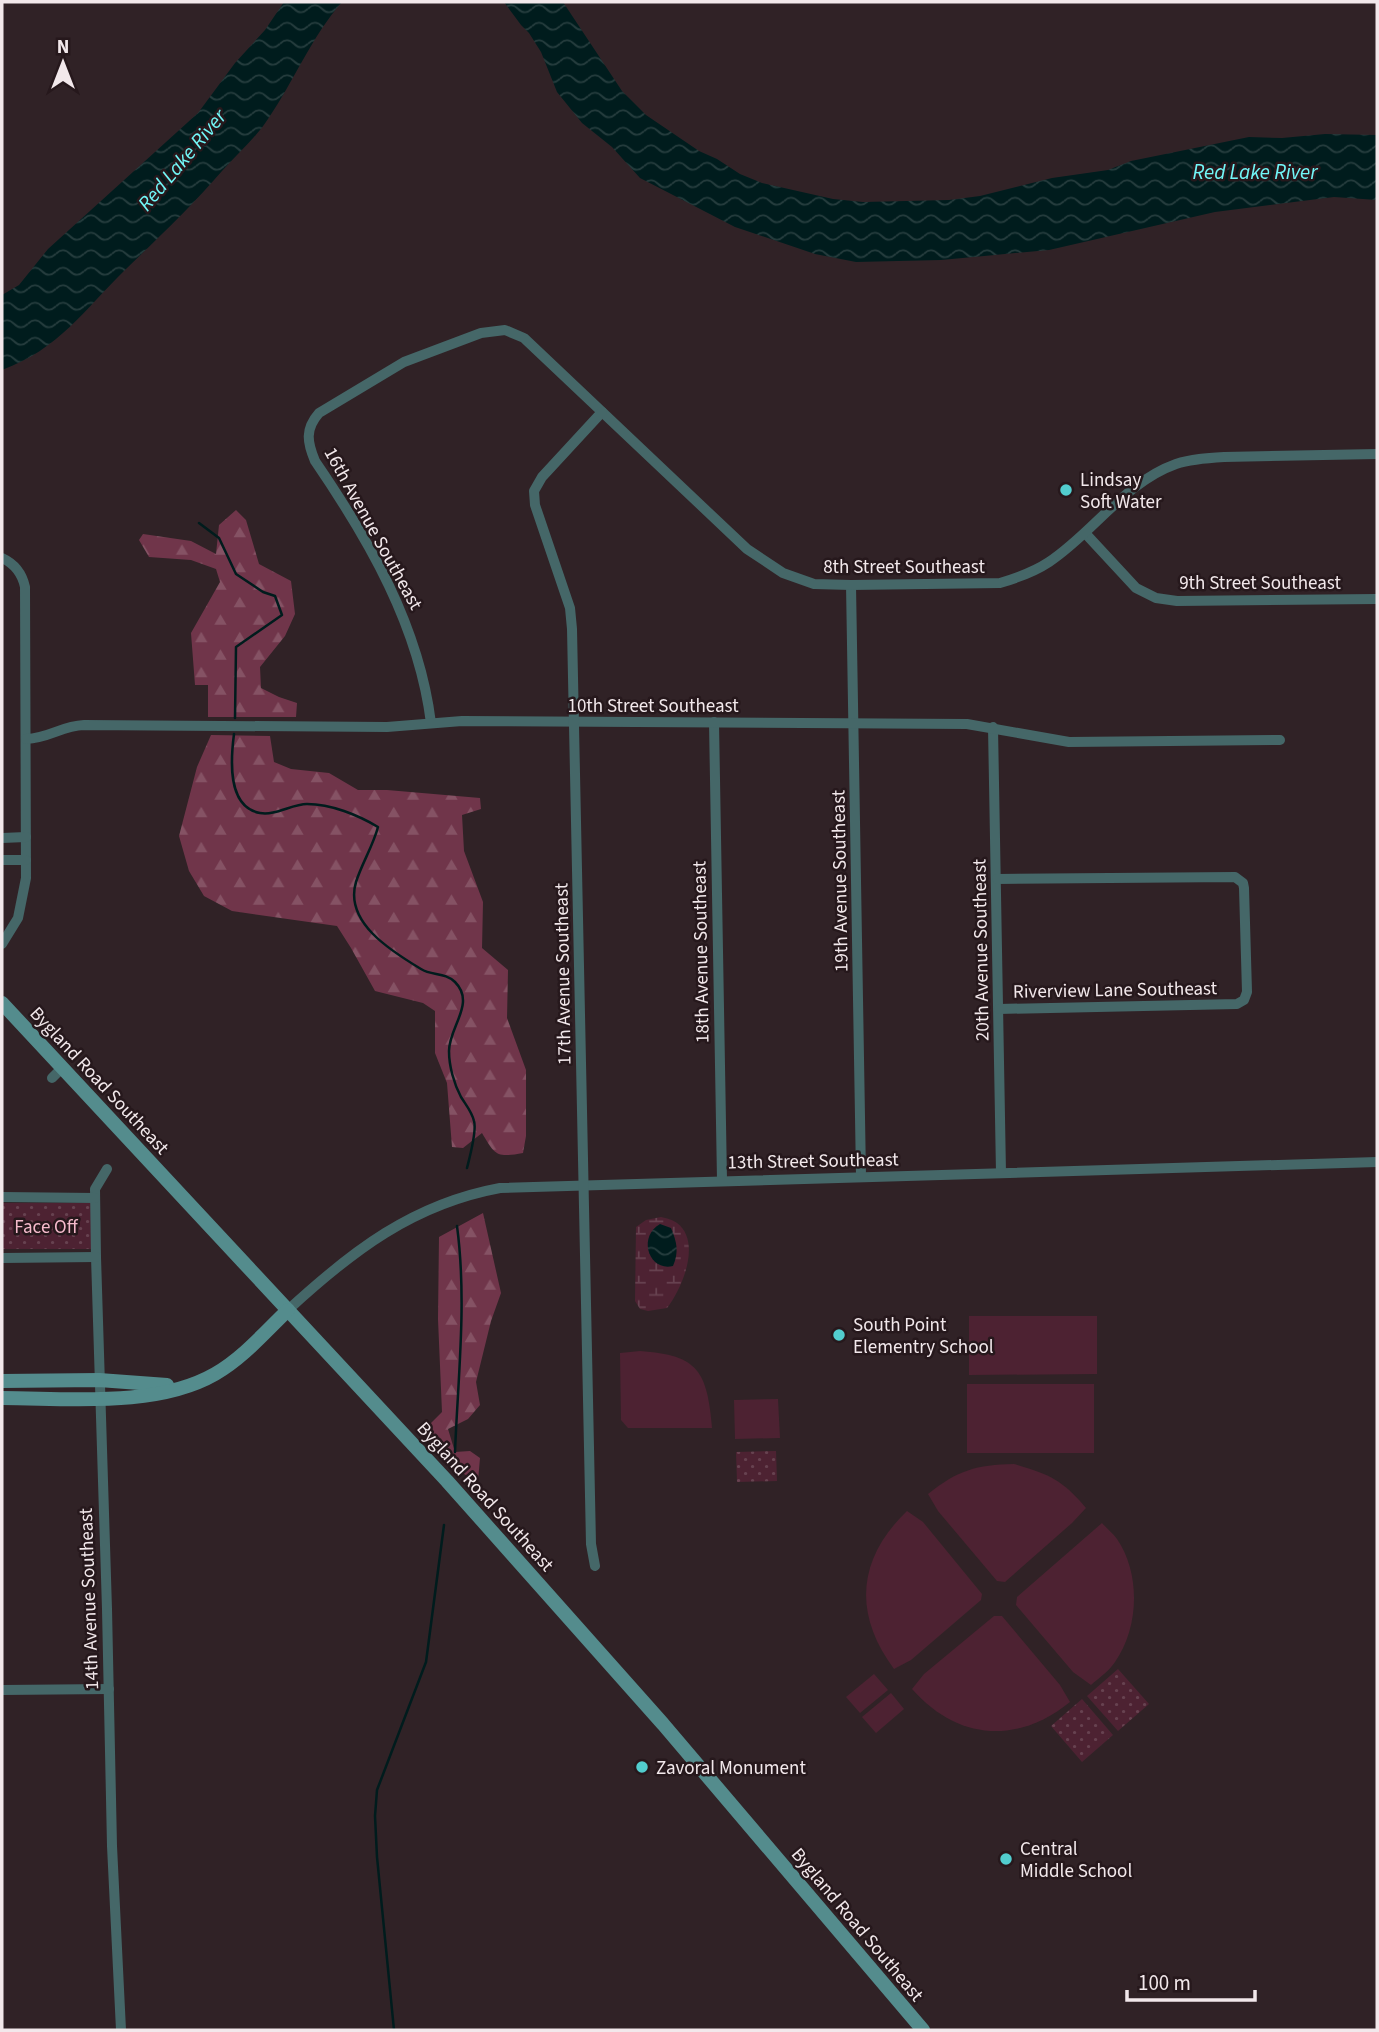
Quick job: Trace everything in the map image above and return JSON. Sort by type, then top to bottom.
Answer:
[{"type":"street","name":"8th Street Southeast","points":[[308,432],[311,422],[319,413],[390,369],[495,330],[515,332],[765,563],[801,580],[851,586],[1000,583],[1037,570],[1050,562],[1140,484],[1175,464],[1199,458],[1377,454]]},
{"type":"street","name":"17th Avenue Southeast","points":[[595,1566],[591,1544],[575,722],[570,608],[535,505],[534,491],[542,477],[602,412]]},
{"type":"street","name":"16th Avenue Southeast","points":[[308,432],[315,461],[373,557],[402,615],[418,660],[431,723]]},
{"type":"street","name":"9th Street Southeast","points":[[1084,533],[1136,588],[1156,598],[1177,601],[1377,599]]},
{"type":"street","points":[[2,558],[19,571],[25,587],[26,738],[26,860],[22,906],[12,931],[2,944]]},
{"type":"street","name":"19th Avenue Southeast","points":[[851,586],[861,1176]]},
{"type":"street","name":"18th Avenue Southeast","points":[[713,722],[722,1180]]},
{"type":"street","name":"10th Street Southeast","points":[[26,738],[44,738],[68,727],[84,725],[387,727],[431,723],[853,722],[967,724],[1069,742],[1280,740]]},
{"type":"street","name":"20th Avenue Southeast","points":[[993,727],[1001,1173]]},
{"type":"street","points":[[2,838],[26,837]]},
{"type":"street","points":[[2,860],[26,860]]},
{"type":"street","name":"Riverview Lane Southeast","points":[[997,879],[1236,877],[1244,888],[1247,992],[1244,1000],[1237,1004],[999,1009]]},
{"type":"street","name":"Bygland Road Southeast","points":[[2,1003],[57,1073],[289,1310],[447,1481],[598,1650],[923,2030]]},
{"type":"street","name":"13th Street Southeast","points":[[289,1310],[357,1251],[394,1226],[458,1197],[500,1188],[1377,1162]]},
{"type":"street","name":"14th Avenue Southeast","points":[[107,1169],[98,1181],[95,1198],[112,1846],[121,2030]]},
{"type":"street","points":[[2,1198],[95,1198]]},
{"type":"street","points":[[2,1258],[96,1257]]},
{"type":"street","points":[[2,1398],[100,1398],[167,1392],[196,1383],[227,1366],[289,1310]]},
{"type":"street","points":[[2,1381],[99,1380],[147,1385],[196,1383]]},
{"type":"street","points":[[2,1690],[108,1689]]},
{"type":"green space","points":[[236,510],[246,520],[259,564],[291,581],[295,614],[285,636],[260,667],[261,688],[297,703],[296,717],[208,717],[208,685],[195,685],[191,633],[220,582],[216,569],[191,560],[149,557],[139,540],[143,534],[191,541],[216,554],[219,525]]},
{"type":"green space","points":[[211,735],[270,736],[274,762],[291,769],[329,773],[358,790],[480,798],[481,809],[462,815],[464,851],[483,902],[482,948],[508,970],[507,1018],[526,1070],[526,1136],[523,1153],[497,1153],[482,1133],[463,1148],[452,1147],[447,1083],[435,1053],[435,1011],[423,1003],[375,991],[337,926],[232,911],[204,896],[189,871],[179,836],[197,767]]},
{"type":"green space","name":"Face Off","points":[[2,1203],[91,1203],[91,1249],[2,1249]]},
{"type":"green space","points":[[483,1213],[501,1293],[476,1382],[480,1405],[468,1419],[448,1429],[455,1452],[470,1451],[480,1458],[478,1481],[464,1474],[431,1437],[431,1423],[442,1412],[438,1319],[439,1237]]},
{"type":"green space","points":[[661,1217],[675,1222],[684,1231],[689,1253],[683,1278],[673,1300],[667,1308],[648,1311],[640,1309],[635,1301],[636,1227],[646,1220]]},
{"type":"green space","points":[[969,1316],[1097,1316],[1097,1374],[969,1375]]},
{"type":"green space","points":[[640,1351],[675,1357],[696,1370],[707,1393],[712,1428],[628,1428],[621,1420],[620,1353]]},
{"type":"green space","points":[[967,1384],[1094,1384],[1094,1453],[967,1453]]},
{"type":"green space","points":[[778,1399],[780,1438],[735,1439],[734,1400]]},
{"type":"green space","points":[[776,1451],[777,1481],[737,1482],[736,1452]]},
{"type":"green space","points":[[1014,1464],[1054,1479],[1086,1508],[1005,1582],[997,1581],[938,1511],[928,1494],[968,1470]]},
{"type":"green space","points":[[907,1511],[923,1522],[982,1594],[981,1600],[911,1660],[894,1669],[872,1628],[866,1587],[878,1548],[890,1529]]},
{"type":"green space","points":[[1102,1523],[1125,1553],[1130,1568],[1133,1617],[1123,1648],[1113,1665],[1091,1685],[1073,1672],[1016,1605],[1017,1597]]},
{"type":"green space","points":[[994,1616],[1002,1616],[1060,1685],[1070,1702],[1050,1716],[1029,1725],[988,1731],[948,1719],[912,1689],[924,1674]]},
{"type":"green space","points":[[1118,1669],[1149,1704],[1118,1731],[1087,1696]]},
{"type":"green space","points":[[874,1674],[888,1690],[860,1713],[846,1697]]},
{"type":"green space","points":[[891,1693],[904,1709],[876,1733],[862,1717]]},
{"type":"green space","points":[[1082,1699],[1113,1735],[1082,1762],[1051,1726]]},
{"type":"water","name":"Red Lake River","points":[[284,2],[342,2],[321,29],[263,126],[187,209],[70,327],[40,351],[2,370],[2,295],[19,285],[48,249],[198,113],[235,63],[265,30]]},
{"type":"water","name":"Red Lake River","points":[[504,2],[563,2],[622,91],[646,115],[699,151],[762,183],[833,199],[863,202],[949,200],[980,196],[1052,178],[1108,170],[1131,161],[1249,137],[1377,135],[1377,200],[1334,197],[1215,212],[1049,250],[941,260],[856,262],[815,254],[735,227],[640,178],[612,147],[582,123],[557,92],[541,52]]},
{"type":"water","points":[[660,1224],[671,1228],[675,1238],[677,1252],[673,1266],[658,1264],[649,1252],[649,1237]]},
{"type":"waterway","points":[[199,523],[219,538],[236,574],[263,592],[275,596],[282,615],[236,647],[235,718]]},
{"type":"waterway","points":[[234,734],[233,780],[241,801],[249,809],[266,813],[316,804],[344,811],[378,827],[356,882],[354,896],[357,910],[363,922],[384,944],[421,969],[451,979],[461,990],[462,1007],[449,1051],[454,1081],[475,1125],[467,1168]]},
{"type":"waterway","points":[[455,1452],[462,1310],[457,1226]]},
{"type":"waterway","points":[[394,2030],[377,1857],[377,1790],[426,1662],[444,1525]]},
{"type":"place","name":"Lindsay Soft Water","points":[[1066,490]]},
{"type":"place","name":"South Point Elementry School","points":[[839,1335]]},
{"type":"place","name":"Zavoral Monument","points":[[642,1767]]},
{"type":"place","name":"Central Middle School","points":[[1006,1859]]}]
